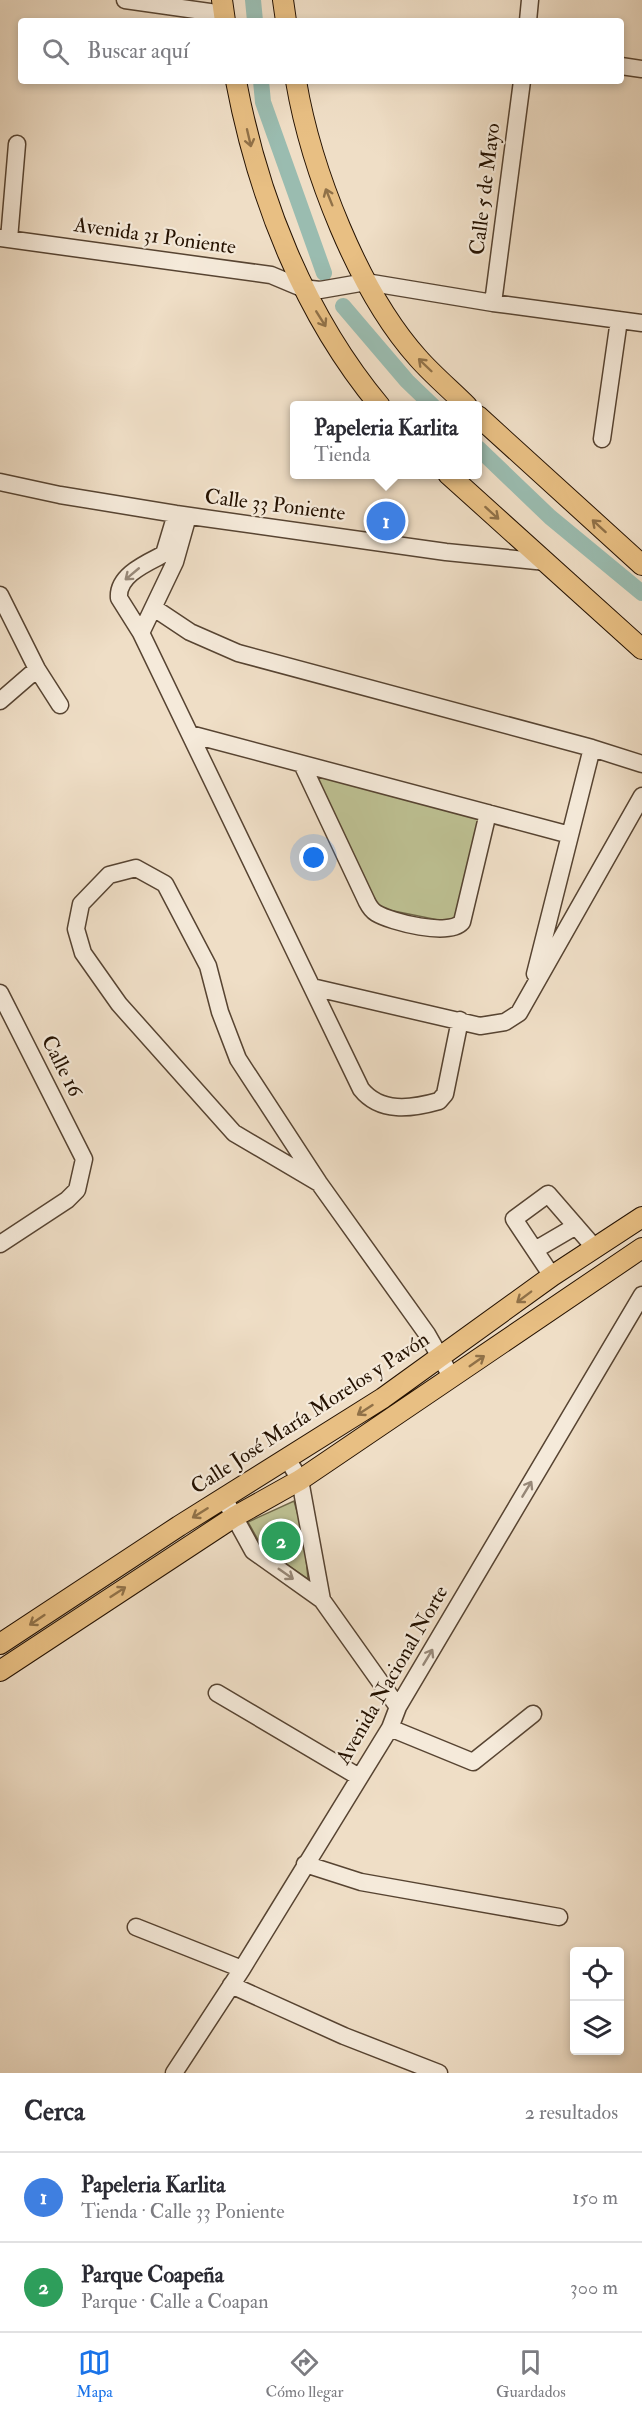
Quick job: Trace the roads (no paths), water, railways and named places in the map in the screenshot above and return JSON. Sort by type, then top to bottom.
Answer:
[{"type":"main road","points":[[283,0],[286,18]]},
{"type":"main road","points":[[237,84],[253,154],[311,289],[349,364],[377,401]]},
{"type":"main road","points":[[297,84],[328,194],[357,284],[418,358],[463,401]]},
{"type":"main road","points":[[482,421],[642,565]]},
{"type":"main road","points":[[454,479],[642,649]]},
{"type":"main road","name":"Calle José María Morelos y Pavón","points":[[0,1644],[224,1498],[288,1460],[441,1358],[552,1276],[642,1217]]},
{"type":"main road","points":[[0,1671],[234,1517],[300,1480],[642,1248]]},
{"type":"street","points":[[124,0],[224,12]]},
{"type":"street","points":[[528,18],[530,0]]},
{"type":"street","points":[[624,66],[642,69]]},
{"type":"street","name":"Calle 5 de Mayo","points":[[494,303],[522,84]]},
{"type":"street","points":[[4,238],[17,144]]},
{"type":"street","name":"Avenida 31 Poniente","points":[[4,238],[271,275],[311,289]]},
{"type":"street","points":[[311,289],[357,284],[642,323]]},
{"type":"street","points":[[602,439],[619,320]]},
{"type":"street","name":"Calle 33 Poniente","points":[[3,478],[60,495],[182,515],[446,552],[546,562]]},
{"type":"street","points":[[141,633],[154,608],[182,515]]},
{"type":"street","points":[[170,558],[126,577],[118,591],[119,598],[141,633],[361,1089],[369,1099],[379,1105],[395,1106],[439,1101],[445,1094],[460,1020]]},
{"type":"street","points":[[0,595],[37,669],[60,705]]},
{"type":"street","points":[[154,608],[190,632],[238,653],[591,748],[642,764]]},
{"type":"street","points":[[0,701],[37,669]]},
{"type":"street","points":[[190,734],[570,835]]},
{"type":"street","points":[[530,993],[591,748]]},
{"type":"street","points":[[302,764],[367,902],[373,912],[394,921],[448,930],[458,927],[462,922],[488,813]]},
{"type":"street","points":[[312,987],[480,1026],[505,1022],[519,1013],[642,796]]},
{"type":"street","points":[[319,1183],[234,1133],[119,1004],[83,953],[76,929],[81,904],[109,875],[136,868],[165,884],[208,966],[220,1012],[238,1059],[319,1183],[441,1358],[452,1378]]},
{"type":"street","name":"Calle 16","points":[[0,993],[84,1159],[77,1190],[68,1200],[0,1244]]},
{"type":"street","points":[[552,1276],[514,1219],[548,1194],[594,1247]]},
{"type":"street","points":[[535,1250],[576,1226]]},
{"type":"street","name":"Avenida Nacional Norte","points":[[174,2073],[242,1969],[390,1728],[399,1707],[642,1295]]},
{"type":"street","points":[[288,1460],[300,1480],[322,1600]]},
{"type":"street","points":[[224,1498],[253,1551],[322,1600],[399,1707]]},
{"type":"street","points":[[217,1693],[359,1777]]},
{"type":"street","points":[[390,1728],[473,1762],[533,1714]]},
{"type":"street","points":[[305,1864],[362,1882],[559,1917]]},
{"type":"street","points":[[136,1927],[242,1969]]},
{"type":"street","points":[[231,1985],[344,2036],[439,2073]]},
{"type":"waterway","points":[[253,0],[255,18]]},
{"type":"waterway","points":[[261,84],[263,102],[324,273]]},
{"type":"waterway","points":[[343,306],[407,381],[428,401]]},
{"type":"waterway","points":[[482,452],[550,517],[642,593]]},
{"type":"place","name":"Papeleria Karlita","points":[[386,521]]},
{"type":"place","name":"Parque Coapeña","points":[[281,1541]]}]
